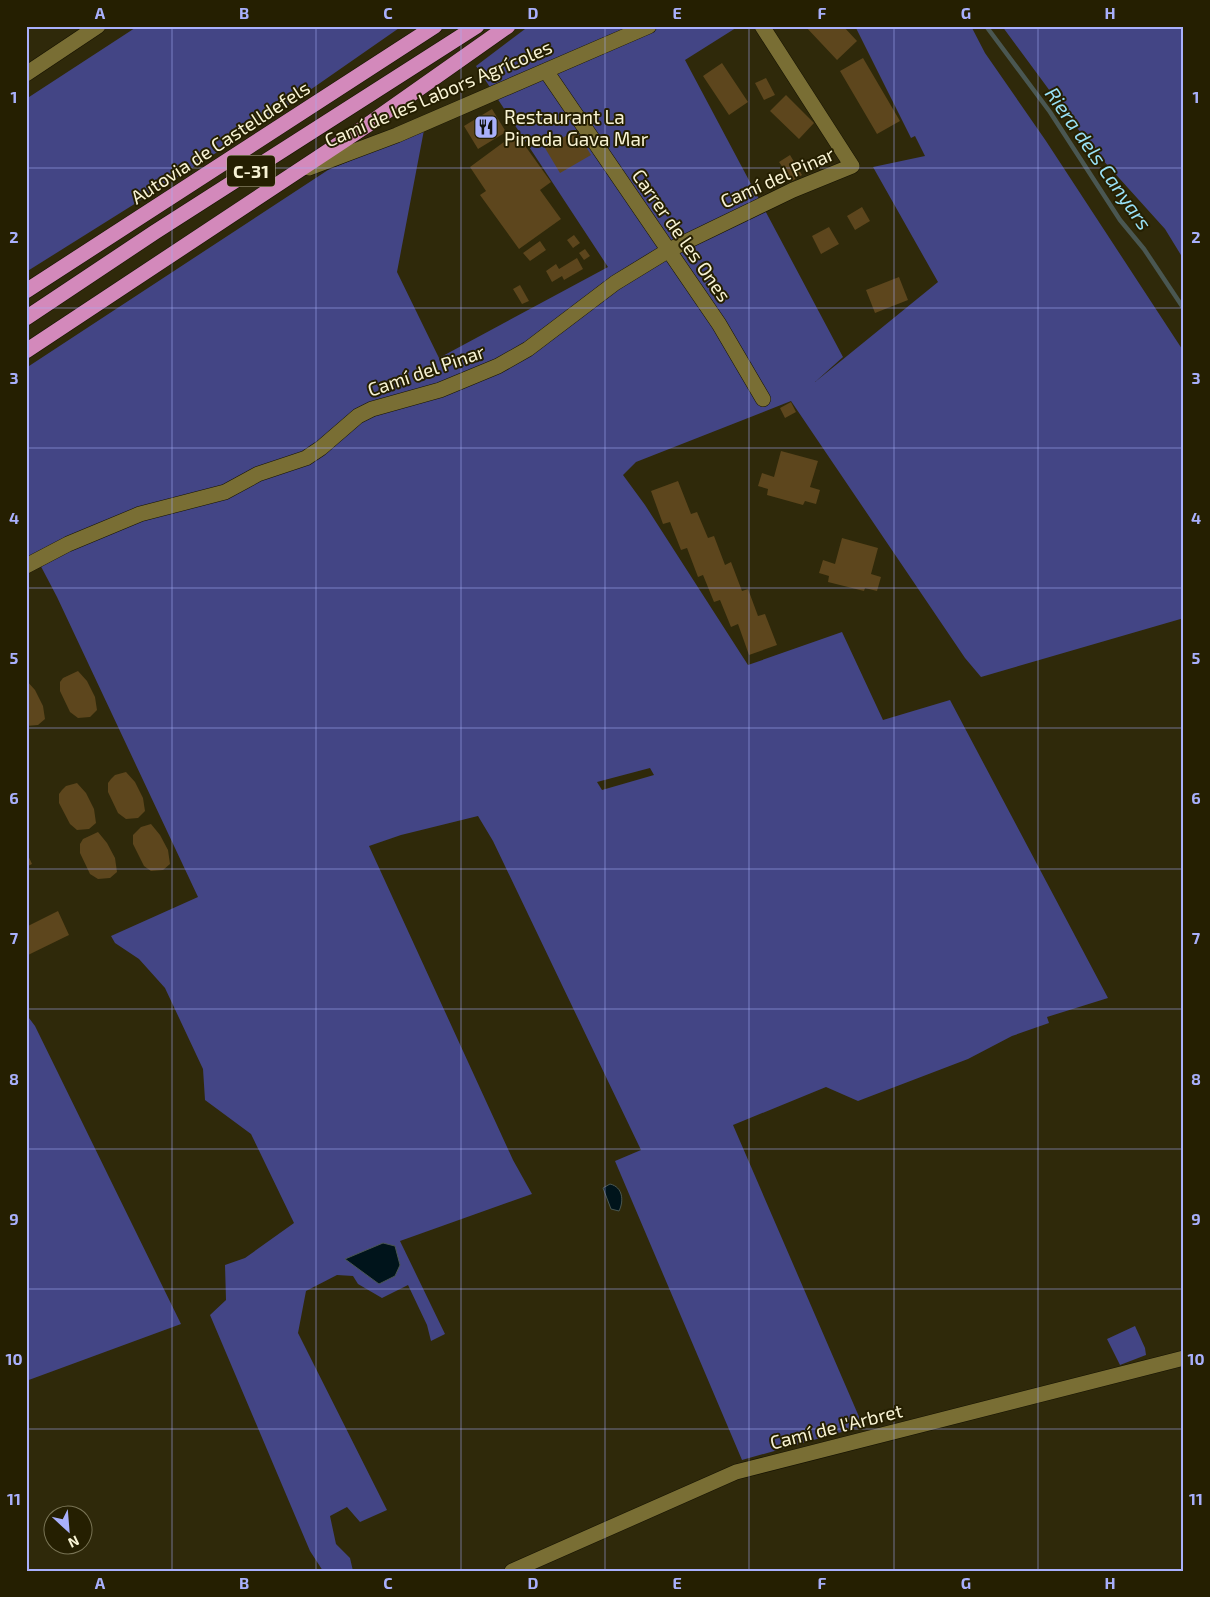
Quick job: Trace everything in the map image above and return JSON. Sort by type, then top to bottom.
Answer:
[{"type":"highway","name":"Autovia de Castelldefels","points":[[26,291],[435,26]]},
{"type":"highway","name":"C-31","points":[[26,318],[155,232],[477,26]]},
{"type":"highway","points":[[26,351],[298,172],[508,26]]},
{"type":"street","points":[[26,74],[98,26]]},
{"type":"street","name":"Camí de les Labors Agrícoles","points":[[298,172],[397,135],[649,26]]},
{"type":"street","name":"Camí del Pinar","points":[[26,566],[68,544],[140,514],[225,492],[258,474],[306,458],[321,448],[358,416],[372,409],[440,390],[498,366],[528,349],[615,283],[669,250],[792,190],[852,166],[762,26]]},
{"type":"street","name":"Carrer de les Ones","points":[[546,71],[720,324],[763,399]]},
{"type":"street","name":"Camí de l'Arbret","points":[[512,1571],[736,1472],[1184,1358]]},
{"type":"shaded area","points":[[138,26],[402,26],[251,131],[26,272],[26,99]]},
{"type":"shaded area","points":[[529,26],[739,26],[685,60],[843,357],[815,382],[938,282],[873,167],[925,156],[915,136],[911,138],[855,26],[971,26],[985,53],[1046,141],[1184,352],[1184,618],[981,677],[965,658],[791,401],[636,462],[623,475],[645,505],[748,665],[842,632],[883,720],[950,700],[1108,998],[1047,1017],[1049,1023],[1012,1036],[968,1059],[858,1101],[826,1087],[733,1125],[863,1426],[742,1460],[615,1161],[641,1150],[493,841],[478,816],[401,835],[369,846],[513,1160],[532,1194],[400,1241],[445,1334],[431,1341],[427,1325],[408,1285],[382,1298],[358,1284],[353,1276],[337,1275],[306,1291],[298,1333],[387,1510],[360,1522],[347,1507],[330,1516],[336,1544],[350,1558],[353,1571],[323,1571],[310,1551],[210,1315],[226,1300],[225,1265],[245,1258],[294,1223],[251,1134],[205,1100],[203,1069],[165,988],[139,959],[115,943],[111,936],[198,897],[57,597],[35,555],[26,557],[26,368],[328,170],[424,130],[397,272],[439,358],[608,267],[476,66]],"holes":[[[650,768],[654,775],[602,790],[597,782]]]},
{"type":"shaded area","points":[[1002,26],[1184,26],[1184,260],[1165,229],[1092,148]]},
{"type":"shaded area","points":[[26,1014],[35,1026],[181,1324],[26,1381]]},
{"type":"shaded area","points":[[1135,1326],[1145,1348],[1146,1355],[1120,1365],[1107,1339]]},
{"type":"water","points":[[610,1184],[620,1191],[622,1203],[619,1211],[611,1209],[603,1188]]},
{"type":"water","points":[[383,1243],[395,1246],[400,1265],[395,1276],[379,1284],[345,1259]]},
{"type":"building","points":[[805,26],[843,26],[857,41],[837,60]]},
{"type":"building","points":[[863,58],[900,121],[877,134],[840,71]]},
{"type":"building","points":[[722,63],[748,102],[729,115],[703,76]]},
{"type":"building","points":[[766,78],[775,95],[764,100],[755,83]]},
{"type":"building","points":[[786,95],[814,123],[799,139],[770,111]]},
{"type":"building","points":[[492,109],[506,132],[478,149],[464,126]]},
{"type":"building","points":[[576,130],[591,155],[560,173],[545,148]]},
{"type":"building","points":[[516,133],[551,182],[540,190],[561,219],[519,249],[480,195],[486,191],[470,167]]},
{"type":"building","points":[[790,155],[802,175],[792,181],[779,162]]},
{"type":"building","points":[[862,207],[870,221],[855,230],[847,216]]},
{"type":"building","points":[[829,227],[839,244],[821,254],[812,236]]},
{"type":"building","points":[[574,235],[580,243],[573,248],[567,240]]},
{"type":"building","points":[[540,241],[546,250],[530,261],[523,253]]},
{"type":"building","points":[[585,249],[590,256],[584,260],[579,253]]},
{"type":"building","points":[[577,258],[583,269],[564,280],[562,276],[552,282],[546,271],[556,264],[559,269]]},
{"type":"building","points":[[899,277],[908,300],[875,313],[866,290]]},
{"type":"building","points":[[520,285],[529,301],[522,304],[513,289]]},
{"type":"building","points":[[791,402],[796,412],[785,418],[780,408]]},
{"type":"building","points":[[781,451],[818,461],[810,487],[820,490],[816,504],[805,501],[803,505],[767,495],[768,489],[758,486],[762,473],[774,477]]},
{"type":"building","points":[[678,481],[691,514],[697,512],[708,538],[714,536],[725,565],[731,562],[742,591],[748,589],[758,616],[765,614],[777,645],[749,655],[738,624],[731,627],[720,600],[714,602],[703,575],[698,577],[687,548],[681,550],[670,522],[663,524],[651,491]]},
{"type":"building","points":[[842,538],[878,548],[871,574],[881,577],[877,591],[865,588],[864,591],[828,582],[829,576],[819,573],[823,560],[835,564]]},
{"type":"building","points":[[78,671],[87,681],[95,697],[97,710],[90,717],[78,718],[70,712],[60,691],[60,682],[63,678]]},
{"type":"building","points":[[26,680],[35,690],[43,706],[45,719],[38,725],[26,726]]},
{"type":"building","points":[[126,772],[135,782],[143,798],[145,811],[138,818],[126,819],[118,813],[108,792],[108,783],[111,779],[115,775]]},
{"type":"building","points":[[77,783],[86,793],[94,809],[96,823],[89,829],[77,830],[70,824],[59,803],[59,794],[62,790],[66,786]]},
{"type":"building","points":[[151,824],[160,835],[168,850],[170,864],[163,870],[151,871],[144,866],[133,844],[133,835],[141,827]]},
{"type":"building","points":[[98,832],[107,843],[115,858],[117,872],[110,878],[98,879],[90,874],[80,853],[80,844],[83,839]]},
{"type":"building","points":[[26,851],[32,864],[26,867]]},
{"type":"building","points":[[58,911],[69,935],[26,956],[26,927]]},
{"type":"waterway","name":"Riera dels Canyars","points":[[986,26],[1050,112],[1120,220],[1144,249],[1184,309]]},
{"type":"place","name":"Restaurant La Pineda Gava Mar","points":[[486,127]]}]
